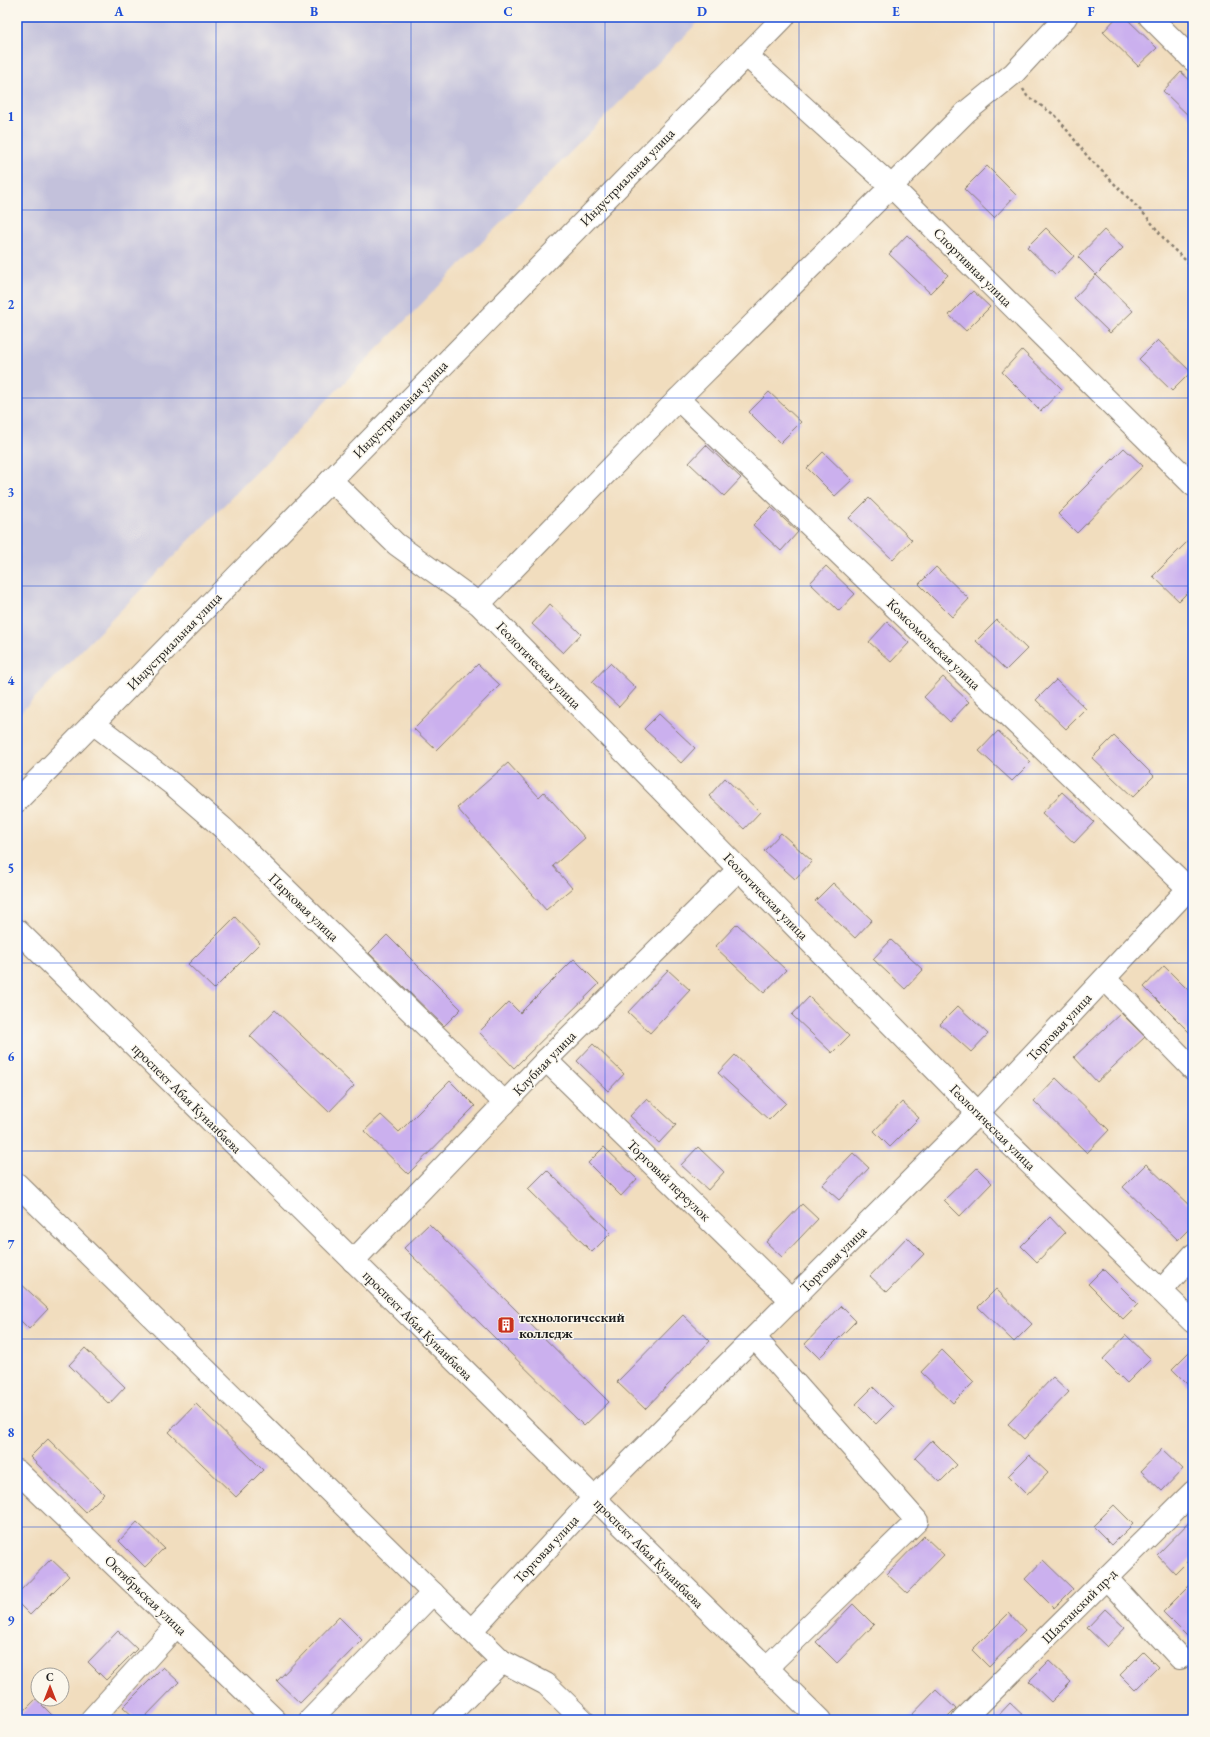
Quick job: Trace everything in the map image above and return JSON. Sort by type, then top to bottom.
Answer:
[{"type":"street","name":"Индустриальная улица","points":[[17,801],[784,17]]},
{"type":"street","points":[[479,604],[678,399],[891,186],[966,112],[1014,73],[1066,17]]},
{"type":"street","points":[[1150,17],[1193,60]]},
{"type":"street","name":"Спортивная улица","points":[[746,55],[891,186],[1193,485]]},
{"type":"street","name":"Комсомольская улица","points":[[678,399],[1191,887]]},
{"type":"street","name":"Геологическая улица","points":[[332,480],[396,544],[479,604],[978,1113],[1193,1322]]},
{"type":"street","name":"Парковая улица","points":[[94,723],[172,784],[223,828],[504,1103]]},
{"type":"street","name":"Клубная улица","points":[[353,1261],[546,1060],[739,869]]},
{"type":"street","name":"Торговая улица","points":[[471,1631],[594,1498],[978,1113],[1191,887]]},
{"type":"street","name":"проспект Абая Кунанбаева","points":[[17,930],[820,1720]]},
{"type":"street","points":[[1104,978],[1193,1070]]},
{"type":"street","name":"Торговый переулок","points":[[546,1060],[792,1301]]},
{"type":"street","points":[[17,1184],[502,1661],[546,1684],[583,1720]]},
{"type":"street","points":[[1161,1290],[1193,1255]]},
{"type":"street","points":[[755,1338],[916,1521],[766,1668]]},
{"type":"street","name":"Октябрьская улица","points":[[17,1471],[275,1720]]},
{"type":"street","name":"Шахтанский пр-д","points":[[963,1720],[1107,1579],[1193,1492]]},
{"type":"street","points":[[1107,1579],[1180,1658]]},
{"type":"street","points":[[310,1720],[433,1593]]},
{"type":"street","points":[[91,1720],[177,1625]]},
{"type":"street","points":[[444,1720],[502,1661]]},
{"type":"path","points":[[1014,73],[1027,96],[1056,116],[1088,157],[1147,217],[1169,245],[1193,267]]},
{"type":"shaded area","points":[[17,17],[703,17],[17,716]]},
{"type":"building","points":[[1117,17],[1125,17],[1157,48],[1138,66],[1103,32]]},
{"type":"building","points":[[1181,72],[1193,83],[1193,120],[1163,91]]},
{"type":"building","points":[[987,166],[1016,195],[994,218],[964,189]]},
{"type":"building","points":[[1046,228],[1074,256],[1056,275],[1027,247]]},
{"type":"building","points":[[1104,230],[1123,248],[1096,275],[1078,257]]},
{"type":"building","points":[[907,235],[948,275],[930,293],[889,254]]},
{"type":"building","points":[[1096,275],[1133,311],[1110,333],[1074,298]]},
{"type":"building","points":[[973,291],[990,307],[966,331],[949,315]]},
{"type":"building","points":[[1158,340],[1191,372],[1172,391],[1139,359]]},
{"type":"building","points":[[1022,350],[1062,389],[1041,411],[1002,372]]},
{"type":"building","points":[[769,392],[801,422],[780,443],[749,412]]},
{"type":"building","points":[[706,445],[741,478],[724,496],[689,463]]},
{"type":"building","points":[[1124,448],[1143,466],[1077,533],[1058,514]]},
{"type":"building","points":[[823,452],[852,480],[835,496],[807,468]]},
{"type":"building","points":[[869,498],[912,540],[893,560],[849,518]]},
{"type":"building","points":[[771,507],[798,532],[781,551],[753,525]]},
{"type":"building","points":[[1193,536],[1193,587],[1179,601],[1153,576]]},
{"type":"building","points":[[826,566],[855,594],[839,611],[810,583]]},
{"type":"building","points":[[936,567],[969,599],[952,617],[919,584]]},
{"type":"building","points":[[550,604],[581,634],[563,653],[532,624]]},
{"type":"building","points":[[997,620],[1027,649],[1006,670],[976,641]]},
{"type":"building","points":[[887,622],[909,643],[891,662],[869,642]]},
{"type":"building","points":[[610,663],[636,688],[619,707],[592,682]]},
{"type":"building","points":[[478,664],[500,685],[436,750],[414,729]]},
{"type":"building","points":[[943,677],[969,702],[950,722],[924,697]]},
{"type":"building","points":[[1056,680],[1086,709],[1066,729],[1036,700]]},
{"type":"building","points":[[659,714],[695,748],[681,763],[644,729]]},
{"type":"building","points":[[998,731],[1031,762],[1012,781],[979,751]]},
{"type":"building","points":[[1114,736],[1154,776],[1133,797],[1092,758]]},
{"type":"building","points":[[508,763],[539,797],[544,792],[585,838],[553,866],[572,888],[546,910],[457,808]]},
{"type":"building","points":[[725,778],[760,812],[744,829],[709,796]]},
{"type":"building","points":[[1062,792],[1094,822],[1074,843],[1042,813]]},
{"type":"building","points":[[781,833],[812,861],[795,879],[764,851]]},
{"type":"building","points":[[833,883],[872,920],[855,938],[815,901]]},
{"type":"building","points":[[235,917],[260,943],[214,989],[188,964]]},
{"type":"building","points":[[737,924],[786,970],[764,993],[715,947]]},
{"type":"building","points":[[387,935],[461,1009],[444,1026],[369,953]]},
{"type":"building","points":[[891,940],[923,970],[905,989],[873,959]]},
{"type":"building","points":[[574,959],[599,984],[514,1068],[479,1032],[509,1002],[520,1013]]},
{"type":"building","points":[[1164,966],[1193,995],[1193,1036],[1144,987]]},
{"type":"building","points":[[668,970],[690,990],[650,1033],[628,1012]]},
{"type":"building","points":[[809,997],[849,1036],[832,1053],[792,1015]]},
{"type":"building","points":[[958,1006],[988,1034],[971,1052],[940,1024]]},
{"type":"building","points":[[275,1010],[354,1086],[329,1112],[250,1036]]},
{"type":"building","points":[[1121,1013],[1145,1037],[1097,1082],[1074,1057]]},
{"type":"building","points":[[593,1044],[624,1074],[608,1091],[577,1061]]},
{"type":"building","points":[[735,1055],[786,1103],[769,1120],[718,1073]]},
{"type":"building","points":[[1056,1078],[1109,1130],[1087,1153],[1034,1101]]},
{"type":"building","points":[[450,1081],[475,1106],[408,1174],[364,1131],[381,1115],[399,1132]]},
{"type":"building","points":[[647,1098],[676,1125],[659,1143],[630,1116]]},
{"type":"building","points":[[902,1102],[919,1118],[890,1147],[874,1131]]},
{"type":"building","points":[[604,1147],[637,1179],[621,1196],[588,1163]]},
{"type":"building","points":[[698,1147],[724,1172],[708,1190],[681,1165]]},
{"type":"building","points":[[853,1153],[869,1168],[839,1200],[822,1185]]},
{"type":"building","points":[[1146,1164],[1193,1209],[1193,1225],[1178,1240],[1123,1187]]},
{"type":"building","points":[[977,1168],[992,1183],[960,1216],[944,1200]]},
{"type":"building","points":[[547,1170],[611,1233],[592,1252],[528,1189]]},
{"type":"building","points":[[802,1204],[818,1219],[782,1257],[766,1242]]},
{"type":"building","points":[[1050,1217],[1065,1233],[1037,1262],[1021,1246]]},
{"type":"building","name":"технологический колледж","points":[[429,1224],[609,1402],[584,1426],[404,1248]]},
{"type":"building","points":[[907,1237],[924,1254],[887,1292],[870,1276]]},
{"type":"building","points":[[1103,1269],[1138,1304],[1123,1319],[1088,1284]]},
{"type":"building","points":[[17,1280],[48,1309],[29,1329],[17,1317]]},
{"type":"building","points":[[996,1289],[1032,1324],[1014,1342],[978,1307]]},
{"type":"building","points":[[841,1306],[856,1321],[819,1358],[805,1344]]},
{"type":"building","points":[[683,1315],[710,1341],[645,1409],[617,1382]]},
{"type":"building","points":[[1126,1335],[1151,1359],[1127,1383],[1103,1359]]},
{"type":"building","points":[[85,1348],[125,1387],[109,1404],[69,1365]]},
{"type":"building","points":[[1193,1348],[1193,1390],[1172,1369]]},
{"type":"building","points":[[942,1350],[974,1382],[953,1403],[921,1372]]},
{"type":"building","points":[[1053,1377],[1069,1392],[1024,1439],[1008,1424]]},
{"type":"building","points":[[873,1387],[893,1407],[876,1424],[856,1404]]},
{"type":"building","points":[[196,1404],[263,1470],[236,1497],[169,1432]]},
{"type":"building","points":[[48,1439],[104,1494],[86,1512],[30,1457]]},
{"type":"building","points":[[932,1440],[957,1465],[940,1482],[915,1458]]},
{"type":"building","points":[[1162,1449],[1183,1469],[1162,1491],[1141,1471]]},
{"type":"building","points":[[1029,1455],[1048,1473],[1027,1495],[1008,1476]]},
{"type":"building","points":[[1114,1505],[1133,1524],[1112,1545],[1093,1526]]},
{"type":"building","points":[[1193,1518],[1193,1556],[1175,1574],[1157,1555]]},
{"type":"building","points":[[137,1522],[164,1548],[145,1567],[119,1541]]},
{"type":"building","points":[[924,1536],[944,1555],[907,1593],[887,1574]]},
{"type":"building","points":[[51,1559],[69,1576],[30,1615],[17,1602],[17,1594]]},
{"type":"building","points":[[1043,1560],[1073,1589],[1054,1608],[1025,1579]]},
{"type":"building","points":[[1193,1582],[1193,1642],[1163,1612]]},
{"type":"building","points":[[853,1604],[874,1625],[837,1663],[816,1642]]},
{"type":"building","points":[[1105,1609],[1125,1628],[1107,1647],[1087,1628]]},
{"type":"building","points":[[1009,1613],[1025,1630],[989,1667],[972,1650]]},
{"type":"building","points":[[339,1617],[362,1640],[300,1703],[277,1681]]},
{"type":"building","points":[[118,1631],[137,1649],[106,1680],[88,1662]]},
{"type":"building","points":[[1143,1652],[1158,1667],[1135,1690],[1120,1675]]},
{"type":"building","points":[[1049,1661],[1071,1682],[1051,1702],[1029,1681]]},
{"type":"building","points":[[163,1667],[179,1682],[142,1720],[137,1720],[123,1707]]},
{"type":"building","points":[[936,1690],[956,1709],[945,1720],[907,1720]]},
{"type":"building","points":[[1010,1703],[1028,1720],[994,1720]]},
{"type":"building","points":[[30,1705],[30,1707],[44,1707],[57,1720],[17,1720],[17,1718]]},
{"type":"place","name":"технологический колледж","points":[[506,1325]]}]
